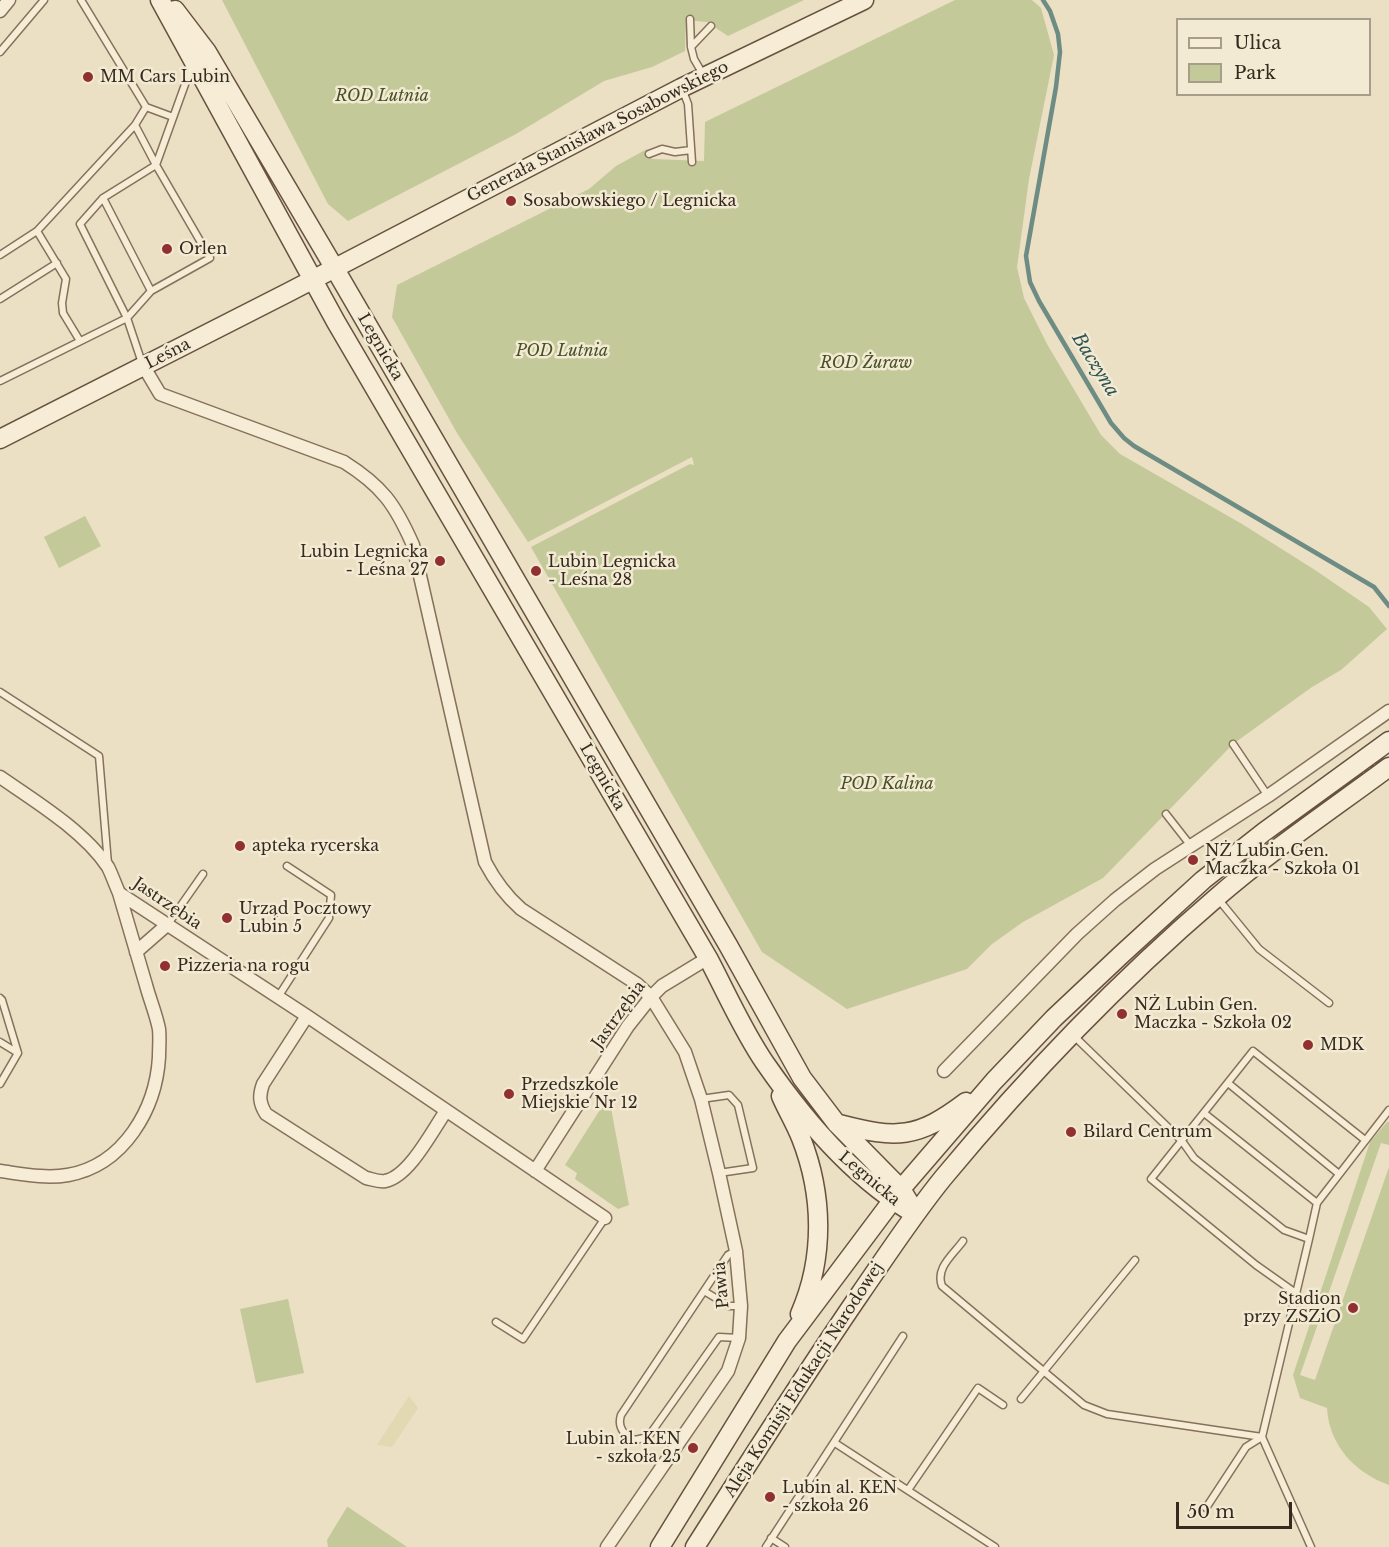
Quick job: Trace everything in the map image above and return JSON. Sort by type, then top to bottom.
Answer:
[{"type":"main road","name":"Legnicka","points":[[160,0],[312,280],[708,958],[764,1062],[831,1147],[863,1177],[897,1195]]},
{"type":"main road","name":"Legnicka","points":[[168,0],[207,52],[335,269],[728,945],[802,1078],[837,1124],[915,1214]]},
{"type":"main road","name":"Generała Stanisława Sosabowskiego","points":[[335,269],[681,88],[864,0]]},
{"type":"main road","name":"Leśna","points":[[0,439],[335,269]]},
{"type":"main road","points":[[787,1341],[897,1195],[994,1081],[1105,970],[1203,880],[1264,832],[1389,741]]},
{"type":"main road","name":"Aleja Komisji Edukacji Narodowej","points":[[695,1547],[811,1365],[915,1214],[1019,1090],[1071,1034],[1136,970],[1217,897],[1280,847],[1389,767]]},
{"type":"main road","points":[[764,1062],[801,1138],[817,1193],[819,1234],[813,1274],[806,1300],[787,1341]]},
{"type":"main road","points":[[837,1124],[886,1135],[925,1128],[951,1113],[994,1081]]},
{"type":"main road","name":"Aleja Komisji Edukacji Narodowej","points":[[660,1547],[787,1341]]},
{"type":"street","points":[[0,11],[9,0]]},
{"type":"street","points":[[144,367],[160,394],[344,462],[368,477],[384,494],[401,519],[413,545],[485,862],[496,883],[521,909],[637,984],[651,997]]},
{"type":"street","points":[[944,1071],[1077,934],[1115,900],[1155,869],[1268,796],[1389,711]]},
{"type":"street","name":"Jastrzębia","points":[[0,777],[49,810],[92,847],[108,867],[119,892],[307,1016],[604,1218]]},
{"type":"street","points":[[0,1171],[52,1176],[68,1175],[97,1166],[121,1146],[148,1107],[156,1081],[159,1030],[119,892]]},
{"type":"street","points":[[136,952],[168,924]]},
{"type":"street","name":"Jastrzębia","points":[[535,1171],[628,1026],[651,997],[662,986],[708,958]]},
{"type":"street","name":"Pawia","points":[[607,1547],[728,1371],[739,1338],[741,1306],[736,1251],[701,1099],[685,1052],[651,997]]},
{"type":"street","points":[[307,1016],[263,1084],[259,1094],[261,1106],[266,1114],[366,1178],[386,1181],[398,1176],[407,1168],[446,1111]]},
{"type":"lane","points":[[0,52],[44,0]]},
{"type":"lane","points":[[81,0],[146,108],[173,117]]},
{"type":"lane","points":[[690,20],[691,47],[694,58],[705,76]]},
{"type":"lane","points":[[691,47],[711,26]]},
{"type":"lane","points":[[144,367],[127,318],[80,224],[103,198],[156,165],[193,63]]},
{"type":"lane","points":[[681,88],[688,104],[692,162]]},
{"type":"lane","points":[[0,255],[37,231],[135,125],[146,108]]},
{"type":"lane","points":[[0,381],[127,318],[151,291],[210,258],[135,125]]},
{"type":"lane","points":[[649,154],[662,149],[675,152],[691,150]]},
{"type":"lane","points":[[103,198],[151,291]]},
{"type":"lane","points":[[37,231],[66,279],[62,303],[63,312],[80,341]]},
{"type":"lane","points":[[0,299],[57,263]]},
{"type":"lane","points":[[0,692],[99,756],[108,867]]},
{"type":"lane","points":[[1233,744],[1268,796]]},
{"type":"lane","points":[[1166,814],[1191,847]]},
{"type":"lane","points":[[278,997],[330,918],[331,895],[287,866]]},
{"type":"lane","points":[[168,924],[203,874]]},
{"type":"lane","points":[[1217,897],[1259,949],[1329,1003]]},
{"type":"lane","points":[[0,999],[18,1053],[0,1084]]},
{"type":"lane","points":[[1071,1034],[1182,1141],[1194,1158],[1284,1230],[1309,1239]]},
{"type":"lane","points":[[0,1042],[18,1053]]},
{"type":"lane","points":[[1297,1294],[1256,1265],[1151,1179],[1253,1051],[1365,1140]]},
{"type":"lane","points":[[1228,1083],[1340,1174]]},
{"type":"lane","points":[[701,1099],[729,1095],[738,1105],[753,1168],[719,1173]]},
{"type":"lane","points":[[1311,1547],[1262,1437],[1317,1203],[1389,1110]]},
{"type":"lane","points":[[1204,1113],[1317,1203]]},
{"type":"lane","points":[[496,1322],[523,1339],[604,1218]]},
{"type":"lane","points":[[963,1241],[940,1271],[939,1278],[942,1286],[1093,1410],[1262,1437]]},
{"type":"lane","points":[[736,1251],[728,1255],[621,1415],[619,1424],[622,1431],[635,1440],[648,1437],[718,1337],[739,1338]]},
{"type":"lane","points":[[1020,1399],[1134,1260]]},
{"type":"lane","points":[[704,1291],[729,1306],[741,1306]]},
{"type":"lane","points":[[766,1547],[903,1336]]},
{"type":"lane","points":[[908,1490],[978,1388],[1004,1404]]},
{"type":"lane","points":[[1206,1508],[1246,1447],[1262,1437]]},
{"type":"lane","points":[[835,1443],[987,1545],[995,1547]]},
{"type":"lane","points":[[771,1538],[785,1547]]},
{"type":"shaded area","points":[[409,1396],[418,1408],[392,1447],[377,1445]]},
{"type":"green space","name":"ROD Lutnia","points":[[222,0],[804,0],[728,36],[707,22],[686,20],[685,51],[652,67],[604,81],[516,134],[348,221],[328,204]]},
{"type":"green space","points":[[955,0],[1032,0],[1041,8],[1054,55],[1029,179],[1017,267],[1024,298],[1047,344],[1101,435],[1120,454],[1242,524],[1315,570],[1369,607],[1387,629],[1341,670],[1312,687],[1233,744],[1103,878],[1023,922],[992,944],[967,969],[847,1009],[762,952],[531,547],[690,464],[694,465],[692,457],[528,542],[457,433],[392,317],[397,285],[589,189],[616,166],[647,149],[652,159],[704,161],[705,122]]},
{"type":"green space","points":[[85,516],[101,546],[59,568],[44,537]]},
{"type":"green space","points":[[601,1108],[611,1108],[629,1205],[618,1209],[575,1179],[577,1173],[565,1165]]},
{"type":"green space","name":"Stadion przy ZSZiO","points":[[1389,1122],[1389,1145],[1381,1143],[1300,1375],[1315,1380],[1389,1167],[1389,1485],[1365,1473],[1346,1456],[1333,1434],[1327,1408],[1300,1398],[1293,1375],[1370,1142]]},
{"type":"green space","points":[[288,1299],[304,1373],[256,1383],[240,1309]]},
{"type":"green space","points":[[347,1507],[407,1547],[328,1547],[327,1540]]},
{"type":"waterway","name":"Baczyna","points":[[1043,0],[1050,11],[1058,34],[1060,52],[1056,87],[1026,256],[1030,282],[1039,301],[1111,423],[1124,438],[1374,587],[1389,606]]},
{"type":"place","name":"MM Cars Lubin","points":[[88,77]]},
{"type":"place","name":"Sosabowskiego / Legnicka","points":[[511,201]]},
{"type":"place","name":"Orlen","points":[[167,249]]},
{"type":"place","name":"Lubin Legnicka - Leśna 27","points":[[440,561]]},
{"type":"place","name":"Lubin Legnicka - Leśna 28","points":[[536,571]]},
{"type":"place","name":"apteka rycerska","points":[[240,846]]},
{"type":"place","name":"NŻ Lubin Gen. Maczka - Szkoła 01","points":[[1193,860]]},
{"type":"place","name":"Urząd Pocztowy Lubin 5","points":[[227,918]]},
{"type":"place","name":"Pizzeria na rogu","points":[[165,966]]},
{"type":"place","name":"NŻ Lubin Gen. Maczka - Szkoła 02","points":[[1122,1014]]},
{"type":"place","name":"MDK","points":[[1308,1045]]},
{"type":"place","name":"Przedszkole Miejskie Nr 12","points":[[509,1094]]},
{"type":"place","name":"Bilard Centrum","points":[[1071,1132]]},
{"type":"place","name":"Stadion przy ZSZiO","points":[[1353,1308]]},
{"type":"place","name":"Lubin al. KEN - szkoła 25","points":[[693,1448]]},
{"type":"place","name":"Lubin al. KEN - szkoła 26","points":[[770,1497]]},
{"type":"park label","name":"POD Lutnia","points":[[562,351]]},
{"type":"park label","name":"ROD Żuraw","points":[[866,363]]},
{"type":"park label","name":"POD Kalina","points":[[887,784]]}]
